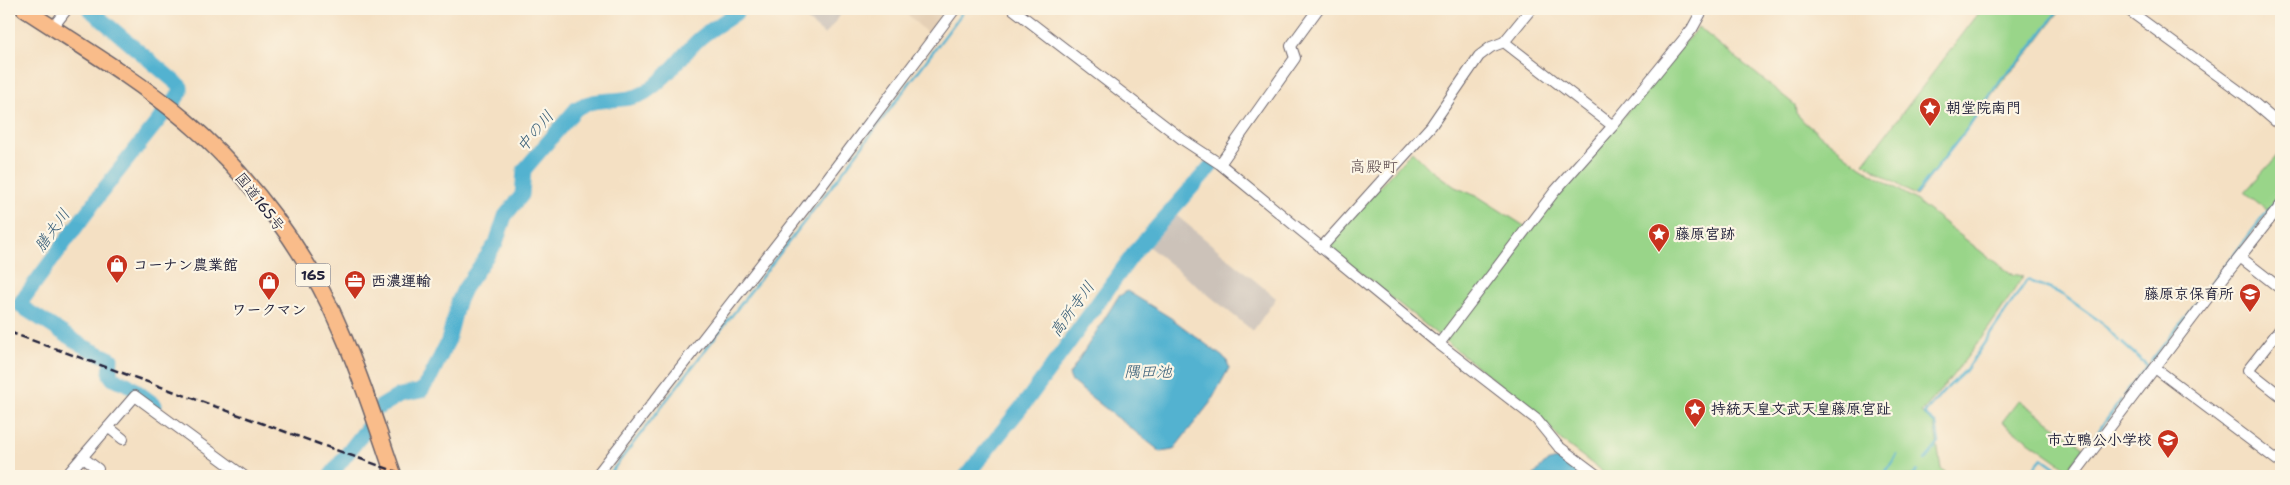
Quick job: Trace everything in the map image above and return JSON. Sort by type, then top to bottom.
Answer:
[{"type":"highway","name":"国道165号","points":[[24,9],[120,70],[170,108],[236,169],[272,214],[314,277],[341,329],[394,476]]},
{"type":"street","points":[[53,27],[67,9]]},
{"type":"street","points":[[596,476],[805,208],[955,9]]},
{"type":"street","points":[[1013,9],[1182,139],[1220,164],[1439,344],[1536,419],[1558,446],[1598,476]]},
{"type":"street","points":[[1220,164],[1295,58],[1291,46],[1318,9]]},
{"type":"street","points":[[1321,248],[1431,126],[1479,56],[1491,47],[1504,42],[1531,9]]},
{"type":"street","points":[[1439,344],[1555,191],[1613,126],[1692,29],[1704,9]]},
{"type":"street","points":[[2127,9],[2246,96],[2281,126]]},
{"type":"street","points":[[1504,42],[1613,126]]},
{"type":"street","points":[[2074,476],[2154,368],[2281,206]]},
{"type":"street","points":[[2240,257],[2281,289]]},
{"type":"street","points":[[2281,328],[2277,341],[2248,370],[2281,396]]},
{"type":"street","points":[[2154,368],[2281,463]]},
{"type":"street","points":[[66,476],[135,396],[244,476]]},
{"type":"street","points":[[108,427],[122,439]]},
{"type":"street","points":[[82,458],[98,469]]},
{"type":"shaded area","points":[[793,9],[845,9],[825,35]]},
{"type":"shaded area","points":[[902,9],[949,9],[929,35]]},
{"type":"shaded area","points":[[1176,215],[1276,298],[1253,331],[1149,247]]},
{"type":"green space","name":"朝堂院南門","points":[[1982,9],[1994,14],[1998,9],[2061,9],[2023,60],[2005,78],[1916,196],[1864,163]]},
{"type":"green space","name":"藤原宮跡","points":[[1698,27],[1795,105],[1796,113],[1805,123],[1861,167],[1914,199],[2012,274],[2023,276],[1975,347],[1921,413],[1934,423],[1941,469],[1951,476],[1608,476],[1561,440],[1541,418],[1330,248],[1329,243],[1412,151],[1430,169],[1455,187],[1479,197],[1529,229]]},
{"type":"green space","points":[[2281,151],[2281,192],[2267,210],[2245,192]]},
{"type":"green space","points":[[2019,400],[2084,447],[2068,469],[2002,422]]},
{"type":"water","name":"隅田池","points":[[1127,291],[1171,318],[1227,360],[1229,368],[1210,403],[1173,450],[1161,452],[1072,382],[1069,375],[1118,297]]},
{"type":"water","points":[[1557,459],[1582,476],[1533,476],[1546,462]]},
{"type":"waterway","name":"膳夫川","points":[[89,9],[181,87],[181,92],[104,189],[21,302],[22,307],[83,346],[111,359],[110,375],[113,379],[127,384],[155,405]]},
{"type":"waterway","name":"中の川","points":[[380,407],[400,395],[421,391],[430,378],[448,341],[458,302],[464,289],[496,243],[505,216],[522,195],[524,170],[576,109],[592,102],[629,98],[646,92],[666,75],[699,39],[736,13],[738,9]]},
{"type":"waterway","points":[[608,476],[845,169],[965,9]]},
{"type":"waterway","points":[[1916,194],[1967,129],[2002,78],[2023,58],[2059,9]]},
{"type":"waterway","name":"高所寺川","points":[[966,476],[1028,399],[1137,249],[1210,167]]},
{"type":"waterway","points":[[2151,361],[2281,194]]},
{"type":"waterway","points":[[1947,388],[1966,370],[2027,280],[2060,293],[2101,322],[2119,341]]},
{"type":"waterway","points":[[2122,343],[2147,365]]},
{"type":"waterway","points":[[2124,395],[2147,365]]},
{"type":"waterway","points":[[1925,460],[1939,443],[1936,424],[1924,414],[1945,390]]},
{"type":"waterway","points":[[2070,470],[2121,400]]},
{"type":"waterway","name":"中の川","points":[[330,476],[367,428]]},
{"type":"waterway","points":[[1883,476],[1897,455]]},
{"type":"waterway","points":[[2027,476],[2042,458],[2066,475]]},
{"type":"waterway","points":[[1913,476],[1917,471]]},
{"type":"waterway","points":[[1951,476],[1954,472],[1959,476]]},
{"type":"railway","points":[[9,332],[408,476]]},
{"type":"place","name":"朝堂院南門","points":[[1930,127]]},
{"type":"place","name":"藤原宮跡","points":[[1659,253]]},
{"type":"place","name":"コーナン農業館","points":[[117,284]]},
{"type":"place","name":"西濃運輸","points":[[355,300]]},
{"type":"place","name":"ワークマン","points":[[269,301]]},
{"type":"place","name":"藤原京保育所","points":[[2250,313]]},
{"type":"place","name":"持統天皇文武天皇藤原宮趾","points":[[1695,428]]},
{"type":"place","name":"市立鴨公小学校","points":[[2168,459]]},
{"type":"district","name":"高殿町","points":[[1374,166]]}]
